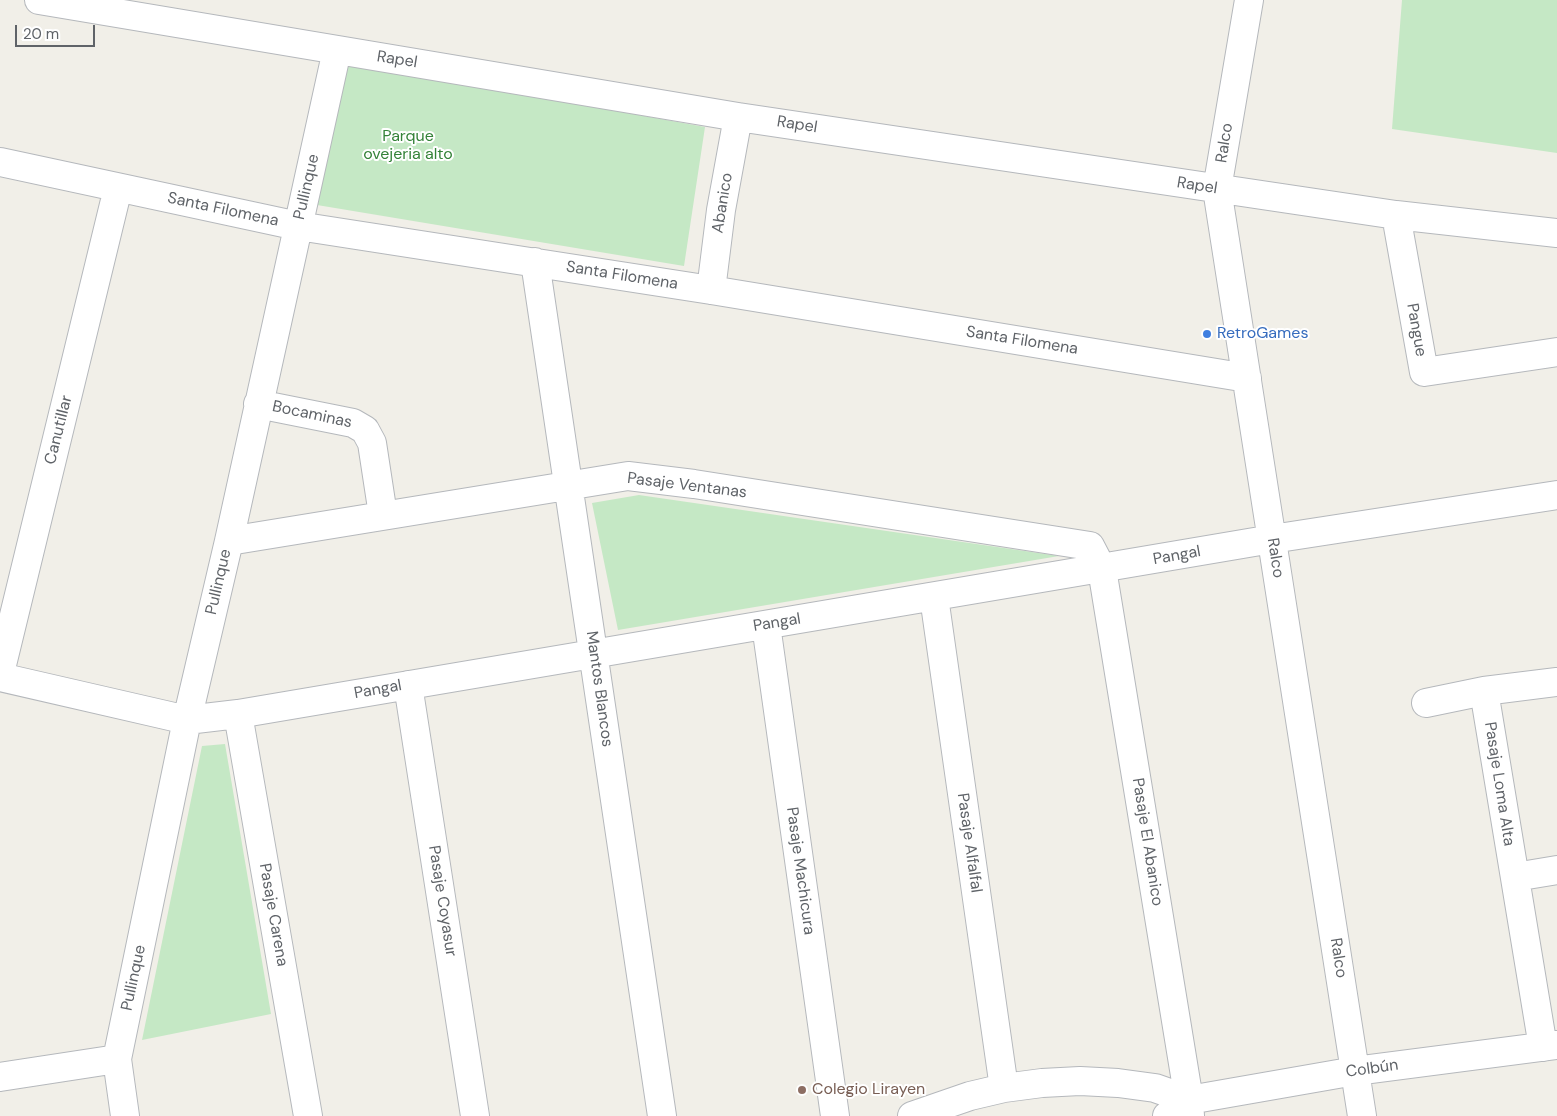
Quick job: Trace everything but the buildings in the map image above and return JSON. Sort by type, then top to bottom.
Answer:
[{"type":"street","name":"Rapel","points":[[39,0],[738,116],[1396,215],[1557,233]]},
{"type":"street","name":"Ralco","points":[[1242,1],[1217,189],[1362,1116]]},
{"type":"street","name":"Pullinque","points":[[125,1116],[117,1059],[187,720],[229,541],[337,50]]},
{"type":"street","name":"Abanico","points":[[711,290],[721,210],[738,116]]},
{"type":"street","name":"Santa Filomena","points":[[0,162],[298,226],[711,290],[1247,378]]},
{"type":"street","name":"Canutillar","points":[[0,673],[118,188]]},
{"type":"street","name":"Pangue","points":[[1396,215],[1424,372],[1557,352]]},
{"type":"street","name":"Mantos Blancos","points":[[535,262],[662,1116]]},
{"type":"street","name":"Bocaminas","points":[[258,404],[353,422],[365,430],[372,443],[383,515]]},
{"type":"street","name":"Pasaje Ventanas","points":[[229,541],[628,476],[694,484],[1090,546],[1102,569]]},
{"type":"street","name":"Pangal","points":[[0,677],[187,720],[238,714],[1272,539],[1557,495]]},
{"type":"street","name":"Pasaje El Abanico","points":[[1102,569],[1189,1108]]},
{"type":"street","name":"Pasaje Alfalfal","points":[[934,597],[1004,1088]]},
{"type":"street","name":"Pasaje Machicura","points":[[766,625],[835,1116]]},
{"type":"street","points":[[1426,703],[1484,692],[1557,682]]},
{"type":"street","name":"Pasaje Coyasur","points":[[408,685],[475,1116]]},
{"type":"street","name":"Pasaje Loma Alta","points":[[1484,692],[1515,877],[1550,1046]]},
{"type":"street","name":"Pasaje Carena","points":[[238,714],[308,1116]]},
{"type":"street","points":[[1515,877],[1557,870]]},
{"type":"street","name":"Colbún","points":[[1166,1116],[1189,1108],[1356,1071],[1550,1046]]},
{"type":"street","points":[[0,1077],[117,1059]]},
{"type":"street","name":"Colbún","points":[[912,1116],[970,1096],[1004,1088],[1080,1081],[1156,1088],[1189,1108]]},
{"type":"green space","points":[[1402,0],[1557,0],[1557,153],[1392,129]]},
{"type":"green space","name":"Parque ovejeria alto","points":[[348,62],[705,127],[684,266],[317,205]]},
{"type":"green space","points":[[639,495],[1059,556],[618,630],[592,503]]},
{"type":"green space","points":[[225,744],[271,1014],[142,1040],[202,746]]},
{"type":"place","name":"RetroGames","points":[[1207,334]]},
{"type":"place","name":"Colegio Lirayen","points":[[802,1090]]}]
